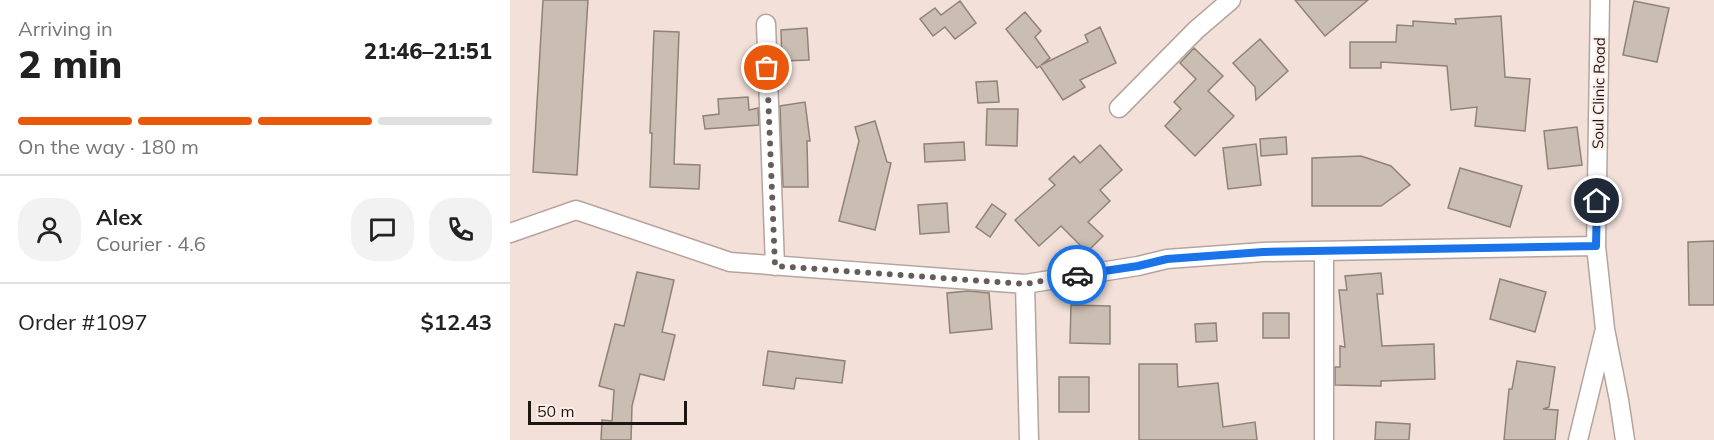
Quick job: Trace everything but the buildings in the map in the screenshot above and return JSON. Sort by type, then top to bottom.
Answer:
[{"type":"street","points":[[1119,108],[1196,30],[1231,0]]},
{"type":"street","name":"Soul Clinic Road","points":[[1600,0],[1596,246],[1605,329]]},
{"type":"street","points":[[766,24],[775,266]]},
{"type":"street","points":[[510,233],[576,210],[730,262],[1025,284],[1138,266],[1167,259],[1263,252],[1596,246]]},
{"type":"street","points":[[1324,252],[1324,440]]},
{"type":"street","points":[[1025,284],[1029,440]]},
{"type":"street","points":[[1578,440],[1605,329]]},
{"type":"street","points":[[1605,329],[1625,440]]},
{"type":"way so far","points":[[767,68],[775,266],[1025,284],[1077,275]]},
{"type":"route","points":[[1077,275],[1138,266],[1167,259],[1263,252],[1596,246],[1597,201]]}]
